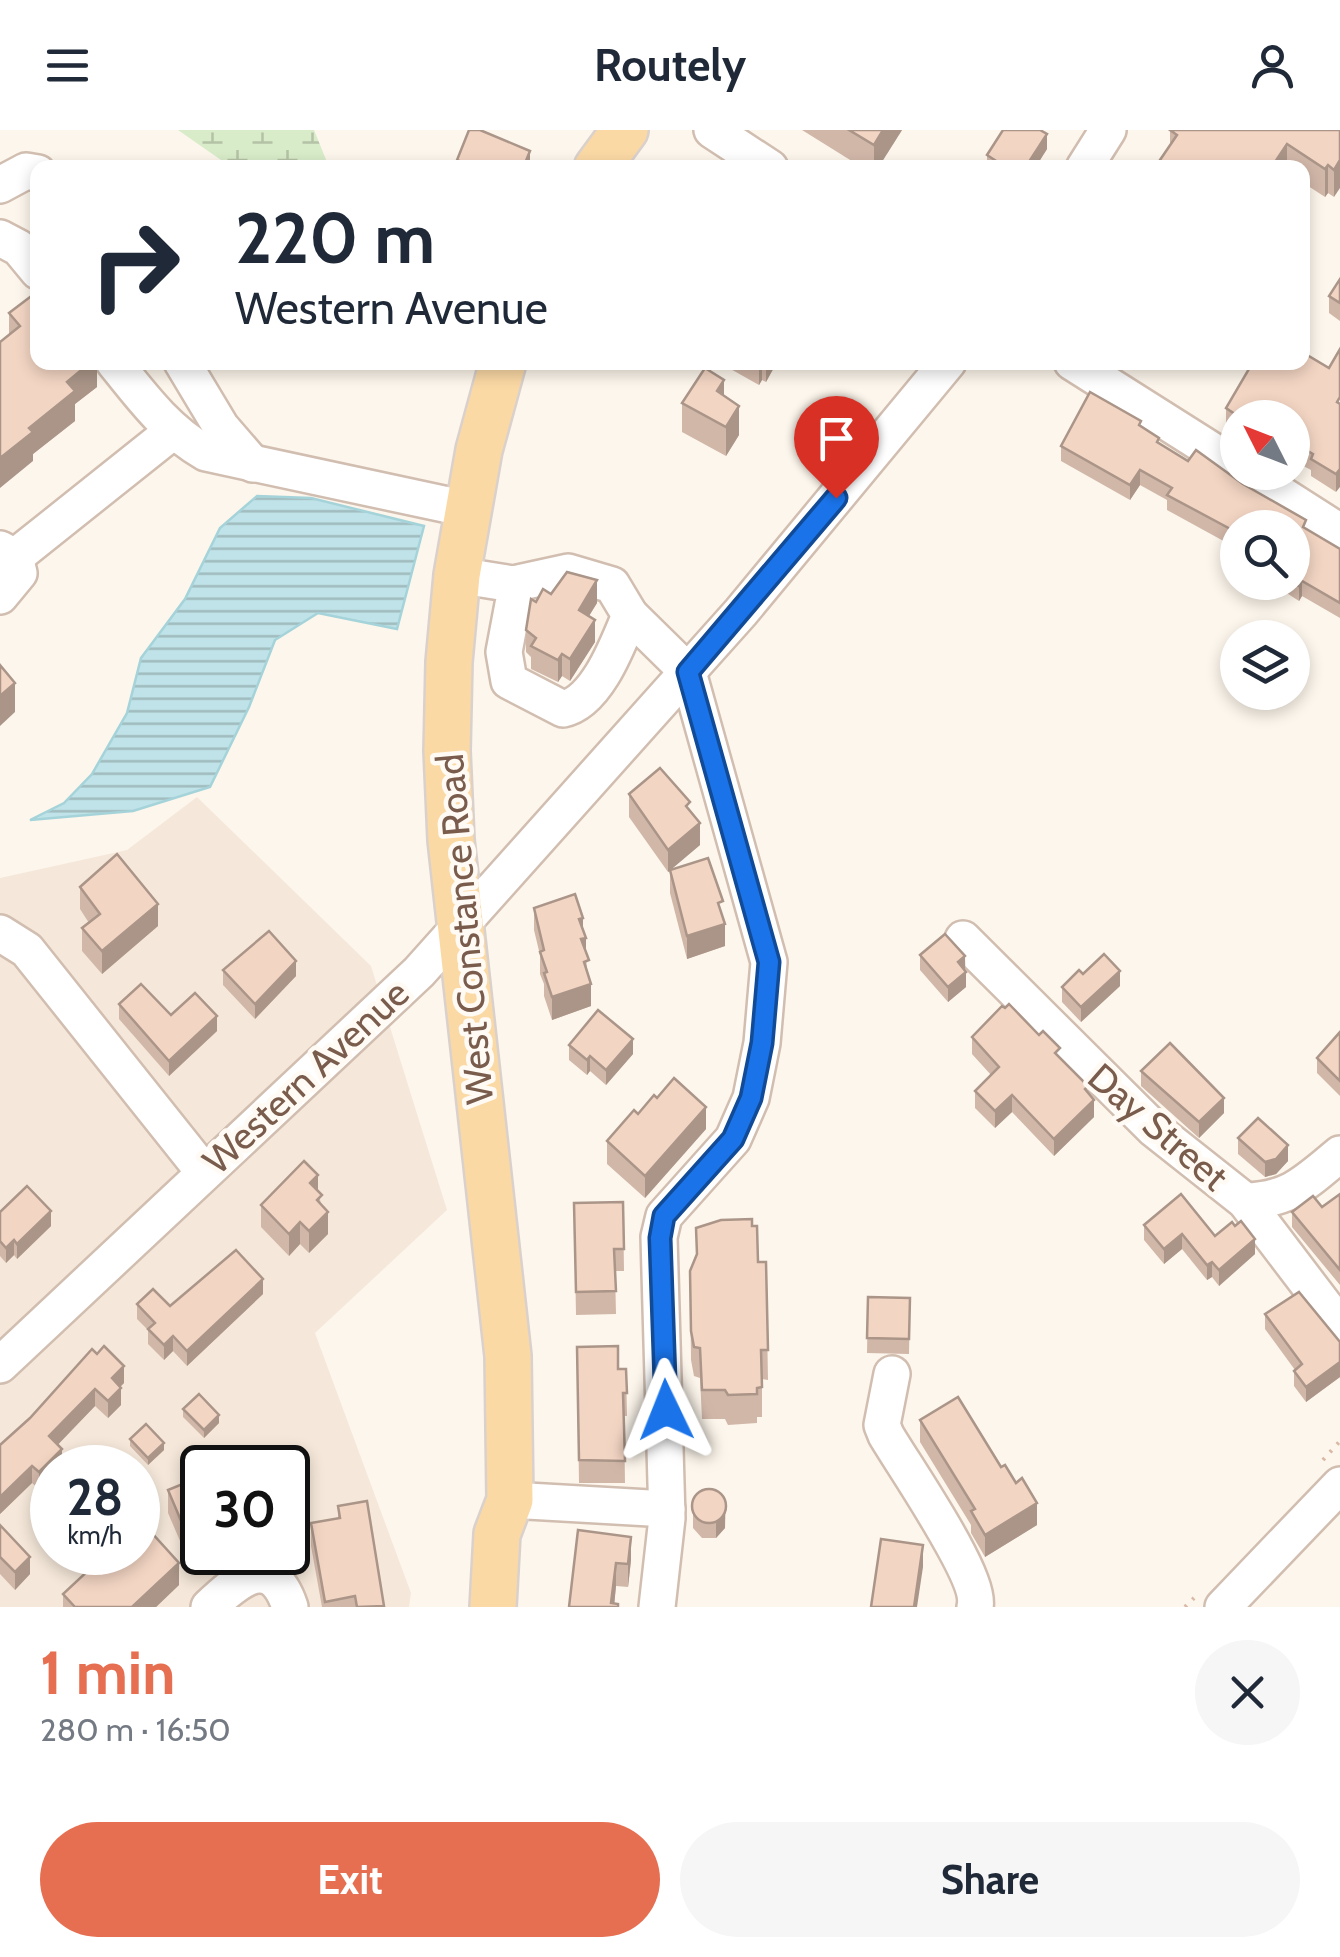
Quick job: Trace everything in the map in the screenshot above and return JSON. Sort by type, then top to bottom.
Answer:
[{"type":"main road","points":[[574,160],[583,130]]},
{"type":"main road","points":[[604,160],[625,130]]},
{"type":"main road","name":"West Constance Road","points":[[493,1607],[497,1534],[510,1500],[508,1356],[451,840],[447,752],[457,575],[467,510],[500,370]]},
{"type":"main road","name":"West Constance Road","points":[[510,1500],[522,1527],[516,1607]]},
{"type":"street","points":[[712,130],[758,160]]},
{"type":"street","points":[[1089,160],[1108,130]]},
{"type":"street","points":[[0,185],[11,176],[30,171]]},
{"type":"street","points":[[0,238],[19,248],[30,261]]},
{"type":"street","points":[[121,370],[172,431],[206,453],[467,510]]},
{"type":"street","points":[[187,370],[220,427],[254,464]]},
{"type":"street","name":"Western Avenue","points":[[0,1365],[418,972],[688,672],[941,370]]},
{"type":"street","points":[[1085,370],[1220,456]]},
{"type":"street","points":[[0,596],[19,573],[8,553],[172,431]]},
{"type":"street","points":[[1274,490],[1340,532]]},
{"type":"street","points":[[457,575],[513,584],[568,572],[612,586],[630,616],[688,672],[769,962],[762,1043],[751,1098],[733,1139],[664,1216],[660,1238],[667,1509],[657,1607]]},
{"type":"street","points":[[513,584],[504,652],[508,682],[563,709],[572,707],[608,668],[630,616]]},
{"type":"street","points":[[0,933],[28,950],[204,1172]]},
{"type":"street","name":"Day Street","points":[[963,940],[1154,1130],[1245,1201],[1340,1326]]},
{"type":"street","points":[[1245,1201],[1274,1200],[1302,1185],[1340,1154]]},
{"type":"street","points":[[892,1374],[882,1425],[970,1573],[974,1607]]},
{"type":"street","points":[[1222,1607],[1340,1484]]},
{"type":"street","points":[[510,1500],[667,1509]]},
{"type":"street","points":[[209,1607],[239,1580],[252,1575],[265,1576],[277,1583],[290,1607]]},
{"type":"shaded area","points":[[197,797],[371,966],[447,1210],[315,1333],[411,1593],[409,1607],[0,1607],[0,878],[127,850]]},
{"type":"green space","points":[[178,130],[314,130],[326,160],[221,160]]},
{"type":"water","points":[[257,496],[311,498],[424,526],[397,629],[318,613],[275,640],[249,707],[210,787],[133,811],[30,820],[64,803],[92,774],[127,713],[141,658],[185,599],[220,528]]},
{"type":"building","points":[[469,130],[480,130],[530,151],[526,160],[457,160]]},
{"type":"building","points":[[849,130],[883,130],[874,145]]},
{"type":"building","points":[[1003,130],[1040,130],[1047,134],[1030,160],[995,160],[987,155]]},
{"type":"building","points":[[1170,130],[1340,130],[1340,160],[1334,170],[1328,165],[1325,169],[1287,144],[1276,160],[1160,160],[1177,135]]},
{"type":"building","points":[[1340,279],[1340,303],[1329,296]]},
{"type":"building","points":[[30,297],[30,370],[81,370],[67,382],[75,391],[29,428],[33,432],[0,458],[0,342],[20,326],[9,313]]},
{"type":"building","points":[[1340,349],[1340,469],[1336,474],[1311,459],[1310,400],[1231,400],[1248,370],[1310,370],[1310,357],[1329,368]]},
{"type":"building","points":[[704,370],[708,370],[724,380],[717,391],[739,406],[726,427],[682,403]]},
{"type":"building","points":[[1090,392],[1141,421],[1139,425],[1159,438],[1157,442],[1188,461],[1196,450],[1220,467],[1220,490],[1254,490],[1288,510],[1220,510],[1220,523],[1167,495],[1172,488],[1140,470],[1130,485],[1061,446]]},
{"type":"building","points":[[1310,531],[1340,549],[1340,603],[1310,586]]},
{"type":"building","points":[[567,572],[597,580],[579,610],[595,620],[570,659],[562,654],[558,660],[531,646],[536,638],[526,630],[531,599],[536,602],[543,589],[551,594]]},
{"type":"building","points":[[0,665],[15,683],[0,696]]},
{"type":"building","points":[[660,768],[690,802],[686,806],[700,823],[668,850],[629,794]]},
{"type":"building","points":[[117,854],[158,904],[102,951],[82,928],[100,914],[80,887]]},
{"type":"building","points":[[708,858],[723,901],[718,903],[725,924],[687,936],[670,870]]},
{"type":"building","points":[[575,894],[583,918],[579,919],[586,938],[581,939],[589,960],[584,962],[591,984],[552,997],[544,973],[547,972],[540,952],[544,950],[534,908]]},
{"type":"building","points":[[269,931],[296,961],[255,1004],[223,970]]},
{"type":"building","points":[[945,934],[965,956],[958,962],[966,972],[948,987],[920,955]]},
{"type":"building","points":[[1104,954],[1120,971],[1081,1007],[1062,987]]},
{"type":"building","points":[[141,984],[171,1015],[195,993],[217,1016],[169,1061],[119,1004]]},
{"type":"building","points":[[1009,1004],[1039,1035],[1043,1031],[1060,1048],[1055,1053],[1088,1086],[1085,1089],[1094,1100],[1054,1139],[1012,1095],[995,1111],[975,1091],[999,1067],[972,1037],[1002,1006]]},
{"type":"building","points":[[598,1010],[633,1039],[606,1070],[569,1045]]},
{"type":"building","points":[[1340,1032],[1340,1081],[1317,1058]]},
{"type":"building","points":[[1170,1043],[1224,1098],[1199,1122],[1141,1071]]},
{"type":"building","points":[[674,1078],[706,1107],[645,1176],[607,1141],[634,1110],[638,1114]]},
{"type":"building","points":[[1258,1118],[1288,1145],[1276,1159],[1265,1162],[1238,1138]]},
{"type":"building","points":[[304,1161],[318,1175],[310,1183],[322,1195],[317,1200],[328,1212],[309,1231],[300,1222],[289,1234],[261,1205]]},
{"type":"building","points":[[27,1186],[51,1211],[17,1244],[14,1240],[6,1248],[0,1241],[0,1212]]},
{"type":"building","points":[[1181,1194],[1215,1236],[1232,1222],[1235,1226],[1241,1221],[1255,1239],[1219,1270],[1212,1262],[1207,1265],[1182,1234],[1164,1249],[1144,1225]]},
{"type":"building","points":[[1340,1194],[1340,1270],[1292,1212],[1313,1196],[1322,1207]]},
{"type":"building","points":[[623,1202],[624,1249],[614,1249],[616,1291],[576,1292],[574,1203]]},
{"type":"building","points":[[752,1219],[752,1226],[757,1226],[758,1262],[766,1262],[768,1350],[761,1350],[762,1387],[757,1388],[757,1394],[728,1395],[725,1390],[702,1390],[700,1348],[694,1347],[691,1331],[690,1271],[697,1254],[696,1228],[721,1220]]},
{"type":"building","points":[[236,1250],[263,1279],[187,1351],[173,1336],[164,1345],[148,1329],[155,1323],[137,1304],[153,1289],[170,1306]]},
{"type":"building","points":[[1299,1292],[1340,1342],[1340,1362],[1306,1387],[1294,1371],[1302,1364],[1265,1314]]},
{"type":"building","points":[[868,1297],[910,1298],[909,1339],[867,1338]]},
{"type":"building","points":[[104,1346],[124,1366],[112,1378],[121,1388],[108,1401],[95,1389],[49,1436],[58,1445],[30,1445],[30,1468],[0,1497],[0,1445],[92,1349],[97,1354]]},
{"type":"building","points":[[618,1346],[618,1369],[626,1369],[625,1461],[579,1460],[577,1347]]},
{"type":"building","points":[[199,1394],[219,1415],[204,1430],[183,1409]]},
{"type":"building","points":[[958,1397],[1001,1467],[1005,1465],[1016,1483],[1022,1478],[1037,1503],[985,1535],[971,1511],[975,1509],[920,1420]]},
{"type":"building","points":[[146,1424],[164,1443],[160,1447],[136,1445],[130,1439]]},
{"type":"building","points":[[180,1485],[180,1518],[168,1490]]},
{"type":"building","points":[[709,1489],[721,1494],[726,1506],[721,1518],[709,1523],[697,1518],[692,1506],[697,1494]]},
{"type":"building","points":[[367,1501],[384,1606],[357,1607],[355,1596],[325,1602],[311,1523],[340,1518],[338,1506]]},
{"type":"building","points":[[0,1525],[30,1557],[15,1572],[0,1557]]},
{"type":"building","points":[[578,1530],[631,1537],[628,1564],[616,1563],[611,1603],[618,1607],[569,1607]]},
{"type":"building","points":[[881,1539],[923,1545],[914,1607],[871,1607]]},
{"type":"building","points":[[160,1542],[179,1563],[132,1607],[75,1607],[63,1594],[83,1575],[160,1575]]},
{"type":"route","points":[[666,1410],[660,1238],[664,1216],[733,1139],[751,1098],[762,1043],[769,962],[688,672],[836,498]]}]
